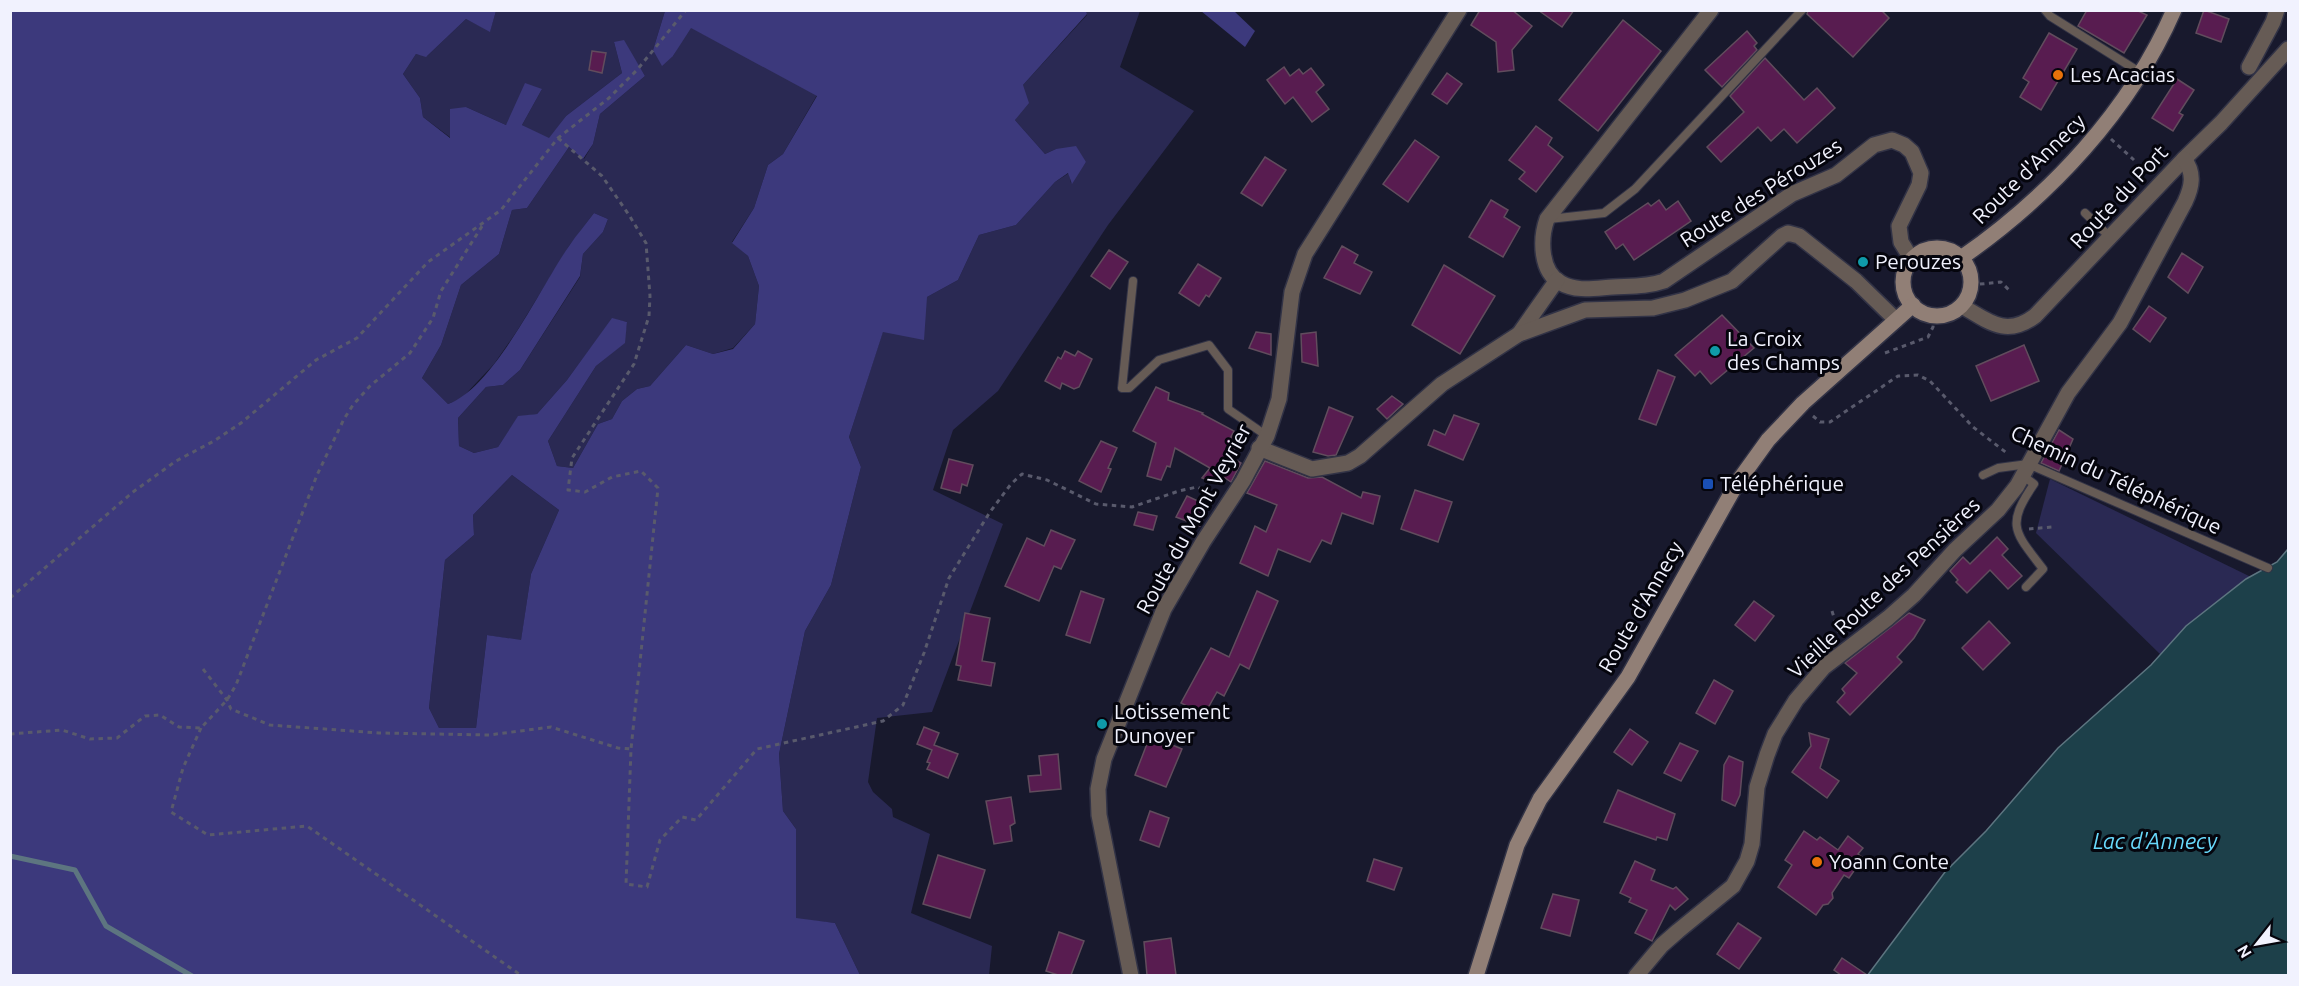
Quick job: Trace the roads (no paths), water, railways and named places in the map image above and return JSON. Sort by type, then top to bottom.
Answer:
[{"type":"main road","name":"Route d'Annecy","points":[[1961,258],[1994,234],[2069,166],[2111,117],[2141,73],[2174,10]]},
{"type":"main road","points":[[1936,249],[1952,252],[1961,258],[1969,271],[1971,285],[1968,298],[1962,306],[1949,314],[1934,316],[1922,313],[1906,296],[1905,273],[1912,260],[1921,253],[1936,249]]},
{"type":"main road","name":"Route d'Annecy","points":[[1476,975],[1517,845],[1540,799],[1628,677],[1737,483],[1768,440],[1797,408],[1913,305]]},
{"type":"street","name":"Route du Mont Veyrier","points":[[1131,975],[1123,928],[1101,832],[1098,789],[1100,774],[1111,741],[1164,609],[1232,498],[1263,442],[1279,399],[1292,292],[1305,254],[1459,10]]},
{"type":"street","points":[[1519,334],[1557,280],[1545,262],[1542,246],[1542,233],[1547,219],[1711,10]]},
{"type":"street","points":[[2249,67],[2277,10]]},
{"type":"street","name":"Route du Port","points":[[1962,306],[1997,325],[2006,327],[2023,324],[2043,309],[2184,159],[2229,115],[2289,48]]},
{"type":"street","name":"Route des Pérouzes","points":[[1557,280],[1578,288],[1652,285],[1664,281],[1792,194],[1846,169],[1874,145],[1892,140],[1904,145],[1912,153],[1918,161],[1921,173],[1919,185],[1899,226],[1901,242],[1912,260]]},
{"type":"street","name":"Vieille Route des Pensières","points":[[1635,975],[1662,945],[1733,886],[1749,853],[1757,787],[1775,734],[1784,717],[1812,680],[1914,595],[1955,550],[1998,510],[2026,470],[2068,393],[2120,323],[2185,202],[2191,184],[2190,168],[2184,159]]},
{"type":"street","points":[[1263,442],[1312,469],[1354,460],[1442,384],[1519,334],[1585,310],[1653,308],[1685,300],[1732,281],[1788,233],[1799,236],[1856,281],[1896,320]]},
{"type":"lane","points":[[1547,219],[1604,213],[1635,189],[1802,10]]},
{"type":"lane","points":[[2045,10],[2050,16],[2141,73]]},
{"type":"lane","points":[[2085,213],[2110,237]]},
{"type":"lane","points":[[1133,281],[1122,388],[1129,388],[1159,360],[1209,345],[1228,370],[1228,409],[1263,442]]},
{"type":"lane","points":[[1983,475],[1998,468],[2026,470],[2034,484],[2020,504],[2016,522],[2019,537],[2043,569],[2026,587]]},
{"type":"lane","name":"Chemin du Téléphérique","points":[[2026,470],[2268,568]]},
{"type":"water","name":"Lac d'Annecy","points":[[2288,549],[2288,975],[1867,976],[1945,872],[1986,831],[2058,748],[2151,665],[2186,626],[2246,579],[2277,562]]},
{"type":"waterway","points":[[10,856],[75,870],[106,926],[192,976]]},
{"type":"place","name":"Les Acacias","points":[[2058,75]]},
{"type":"place","name":"Perouzes","points":[[1863,262]]},
{"type":"place","name":"La Croix des Champs","points":[[1715,351]]},
{"type":"place","name":"Téléphérique","points":[[1708,484]]},
{"type":"place","name":"Lotissement Dunoyer","points":[[1102,724]]},
{"type":"place","name":"Yoann Conte","points":[[1817,862]]}]
